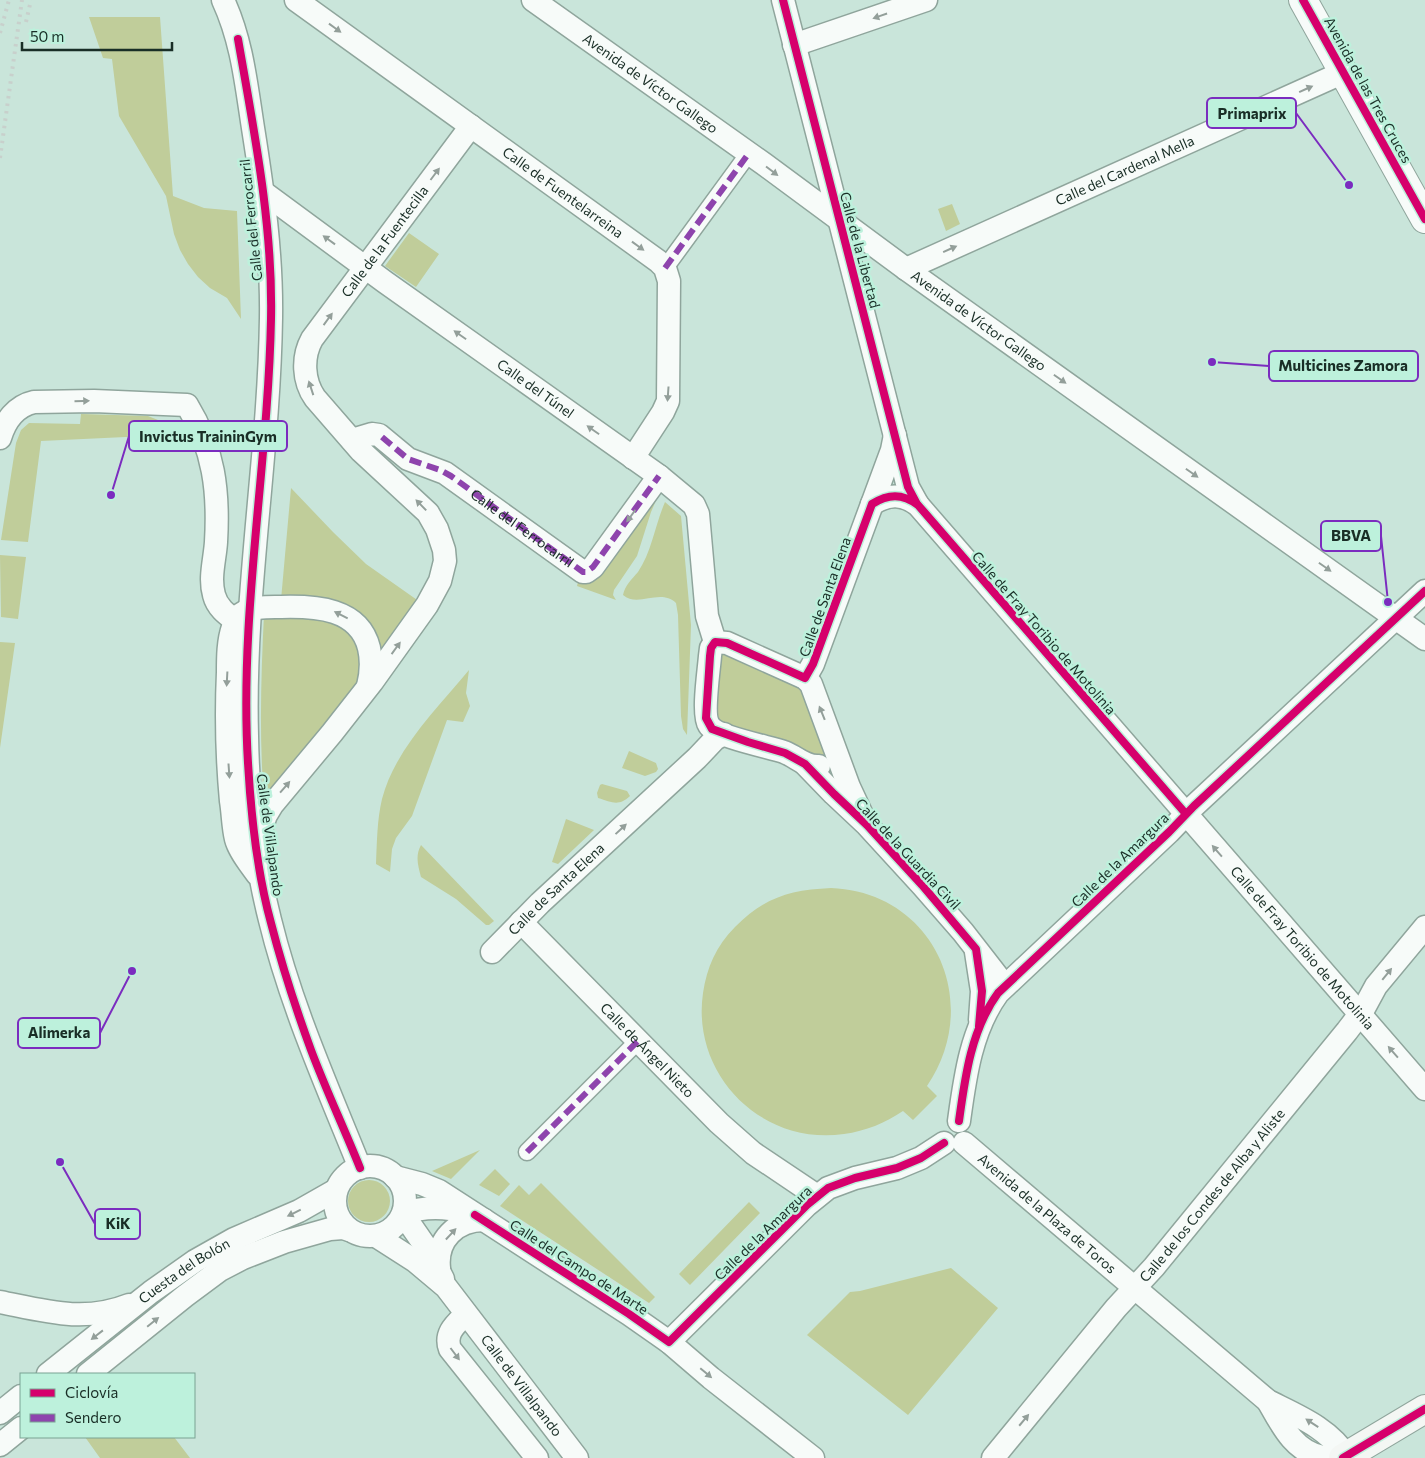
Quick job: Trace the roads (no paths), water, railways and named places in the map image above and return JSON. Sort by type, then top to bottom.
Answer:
[{"type":"main road","points":[[1346,1457],[1425,1409]]},
{"type":"street","name":"Calle del Ferrocarril","points":[[224,0],[238,38],[269,241],[271,300],[265,429]]},
{"type":"street","name":"Calle del Ferrocarril","points":[[238,38],[240,0]]},
{"type":"street","name":"Calle de Fuentelarreina","points":[[296,0],[658,261],[665,268]]},
{"type":"street","name":"Avenida de Víctor Gallego","points":[[533,0],[749,153],[906,269],[1425,640]]},
{"type":"street","name":"Calle de la Libertad","points":[[782,0],[908,487],[918,505]]},
{"type":"street","points":[[794,45],[926,0]]},
{"type":"street","name":"Avenida de las Tres Cruces","points":[[1303,0],[1425,219]]},
{"type":"street","name":"Calle del Cardenal Mella","points":[[906,269],[1344,72]]},
{"type":"street","name":"Calle de la Fuentecilla","points":[[352,440],[313,395],[305,361],[307,349],[312,339],[471,126]]},
{"type":"street","points":[[632,458],[668,402],[669,281],[665,268],[749,153]]},
{"type":"street","name":"Calle del Túnel","points":[[263,192],[366,268],[659,476],[694,505],[698,514],[707,616],[715,642]]},
{"type":"street","points":[[0,438],[4,426],[16,411],[34,402],[94,400],[187,405],[203,433],[213,472],[216,517],[213,593],[220,608],[243,615],[272,607],[311,607],[334,611],[351,620],[362,631],[368,646],[371,661],[368,687]]},
{"type":"street","name":"Calle de Villalpando","points":[[265,429],[243,615],[247,661],[246,730],[256,846],[270,922],[289,983],[312,1051],[360,1168]]},
{"type":"street","name":"Calle de Santa Elena","points":[[715,642],[727,642],[806,678],[814,664],[892,450],[894,433]]},
{"type":"street","name":"Calle del Ferrocarril","points":[[352,440],[372,434],[379,435],[408,458],[445,473],[582,572],[586,572],[593,567],[659,476]]},
{"type":"street","points":[[256,846],[260,829],[272,805],[328,739],[368,687],[434,594],[440,581],[444,550],[438,529],[428,512],[352,440]]},
{"type":"street","name":"Calle de Fray Toribio de Motolinia","points":[[872,504],[881,498],[890,496],[910,499],[918,505],[1186,814],[1202,835],[1425,1089]]},
{"type":"street","name":"Calle de la Amargura","points":[[668,1342],[817,1196],[828,1188],[855,1178],[898,1168],[968,1135],[962,1123],[958,1121],[967,1069],[979,1026],[986,1010],[1005,986],[1425,591]]},
{"type":"street","name":"Calle de Villalpando","points":[[243,615],[233,627],[229,648],[226,701],[230,784],[236,839],[262,882]]},
{"type":"street","points":[[715,642],[710,656],[706,718],[712,729],[724,734]]},
{"type":"street","name":"Calle de la Guardia Civil","points":[[806,678],[811,684],[847,782],[866,825]]},
{"type":"street","name":"Calle de Santa Elena","points":[[492,952],[521,922],[715,739],[724,734]]},
{"type":"street","name":"Calle de la Guardia Civil","points":[[724,734],[785,752],[805,764],[866,825],[951,917],[1005,986]]},
{"type":"street","points":[[805,764],[812,767],[826,764],[835,756],[836,750]]},
{"type":"street","name":"Calle de Ángel Nieto","points":[[521,922],[719,1122],[753,1153],[817,1196]]},
{"type":"street","name":"Calle de los Condes de Alba y Aliste","points":[[993,1458],[1116,1308],[1161,1259],[1360,1014],[1376,986],[1425,927]]},
{"type":"street","name":"Calle de la Guardia Civil","points":[[976,949],[982,990],[979,1026]]},
{"type":"street","points":[[527,1152],[638,1041]]},
{"type":"street","name":"Avenida de la Plaza de Toros","points":[[954,1143],[1136,1287],[1268,1401],[1304,1418],[1329,1435],[1346,1457]]},
{"type":"street","points":[[369,1166],[381,1168],[395,1177],[399,1181],[405,1195],[403,1214],[397,1223],[388,1231],[376,1236],[361,1236],[349,1230],[337,1213],[334,1199],[336,1190],[344,1178],[360,1168],[369,1166]]},
{"type":"street","points":[[779,1171],[791,1205],[790,1218],[787,1225]]},
{"type":"street","name":"Calle de Ángel Nieto","points":[[779,1171],[823,1179],[855,1178]]},
{"type":"street","name":"Calle del Campo de Marte","points":[[395,1177],[434,1188],[635,1318],[668,1342],[813,1458]]},
{"type":"street","name":"Cuesta del Bolón","points":[[49,1373],[184,1268],[214,1249],[288,1216],[336,1190]]},
{"type":"street","name":"Calle del Campo de Marte","points":[[403,1214],[414,1210],[438,1208],[458,1210],[479,1217]]},
{"type":"street","name":"Calle de Villalpando","points":[[403,1214],[466,1314],[577,1458]]},
{"type":"street","points":[[442,1278],[438,1257],[441,1247],[453,1230],[479,1217]]},
{"type":"street","name":"Cuesta del Bolón","points":[[89,1373],[220,1270],[243,1258],[284,1242],[324,1230],[343,1228],[349,1230]]},
{"type":"street","name":"Calle de Villalpando","points":[[376,1236],[442,1278]]},
{"type":"street","points":[[0,1302],[73,1315],[95,1314],[122,1308],[145,1297]]},
{"type":"street","points":[[50,1312],[67,1321],[71,1328],[74,1338],[72,1348],[66,1359]]},
{"type":"street","points":[[466,1314],[450,1332],[448,1338],[450,1349],[537,1458]]},
{"type":"street","points":[[0,1413],[20,1397]]},
{"type":"street","name":"Avenida de la Plaza de Toros","points":[[1268,1401],[1289,1448],[1324,1457],[1346,1457]]},
{"type":"street","points":[[0,1445],[20,1429]]},
{"type":"railway","points":[[0,33],[9,0]]},
{"type":"railway","points":[[0,158],[22,0]]},
{"type":"railway","points":[[26,22],[31,0]]},
{"type":"place","name":"Primaprix","points":[[1349,185]]},
{"type":"place","name":"Multicines Zamora","points":[[1212,362]]},
{"type":"place","name":"Invictus TraininGym","points":[[111,495]]},
{"type":"place","name":"BBVA","points":[[1388,602]]},
{"type":"place","name":"Alimerka","points":[[132,971]]},
{"type":"place","name":"KiK","points":[[60,1162]]}]
